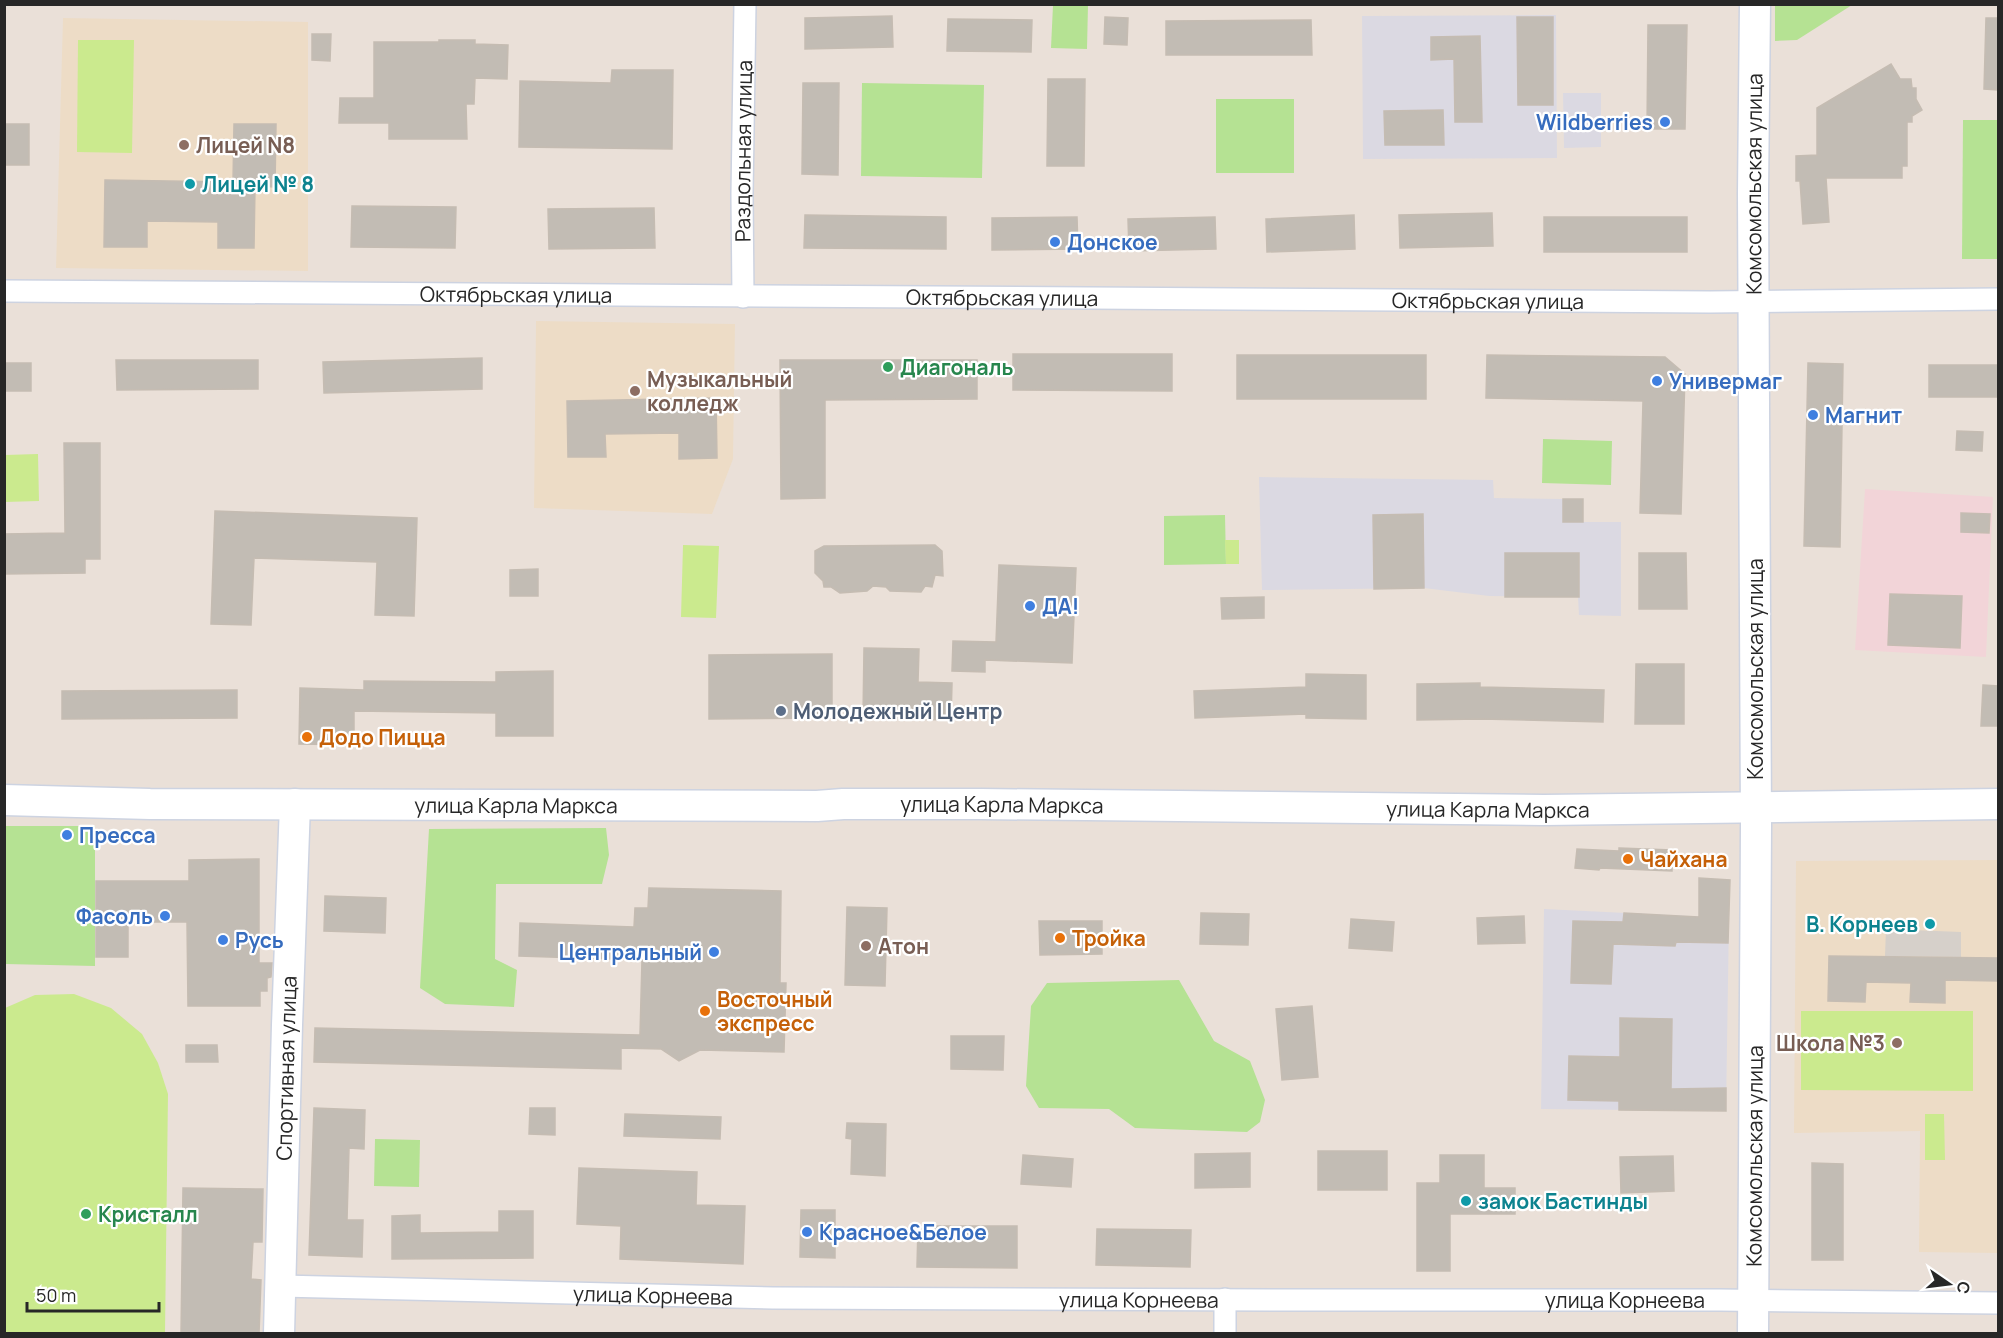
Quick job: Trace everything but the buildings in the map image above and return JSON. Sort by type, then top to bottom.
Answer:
[{"type":"main road","name":"Комсомольская улица","points":[[1753,1334],[1756,808],[1753,182],[1755,4]]},
{"type":"main road","name":"улица Карла Маркса","points":[[4,800],[150,804],[817,806],[981,804],[1544,810],[1998,804]]},
{"type":"main road","name":"Спортивная улица","points":[[279,1334],[287,1024],[296,804]]},
{"type":"street","name":"Раздольная улица","points":[[743,297],[745,4]]},
{"type":"street","name":"Октябрьская улица","points":[[4,291],[1754,302],[1998,299]]},
{"type":"street","name":"улица Корнеева","points":[[281,1286],[773,1298],[1753,1300],[1998,1303]]},
{"type":"street","points":[[1225,1299],[1226,1334]]},
{"type":"shaded area","points":[[1556,15],[1557,158],[1363,159],[1362,16]]},
{"type":"shaded area","name":"Лицей N8","points":[[63,18],[308,22],[308,271],[56,268]]},
{"type":"shaded area","points":[[1563,93],[1601,93],[1601,147],[1564,148]]},
{"type":"shaded area","name":"Музыкальный колледж","points":[[536,321],[735,324],[733,459],[712,514],[534,508]]},
{"type":"shaded area","points":[[1259,477],[1493,480],[1494,498],[1563,499],[1563,522],[1621,522],[1621,616],[1579,615],[1578,597],[1489,596],[1424,588],[1262,590]]},
{"type":"shaded area","points":[[1865,489],[1993,497],[1986,657],[1855,650]]},
{"type":"shaded area","name":"Школа №3","points":[[1998,860],[1998,1253],[1919,1252],[1920,1131],[1794,1133],[1796,861]]},
{"type":"shaded area","points":[[1544,909],[1729,918],[1726,1111],[1541,1109]]},
{"type":"shaded area","points":[[1886,929],[1961,932],[1961,957],[1885,956]]},
{"type":"green space","points":[[1775,4],[1852,5],[1797,40],[1775,41]]},
{"type":"green space","points":[[1053,5],[1088,5],[1087,49],[1051,48]]},
{"type":"green space","points":[[78,40],[134,40],[132,153],[77,152]]},
{"type":"green space","points":[[862,83],[984,85],[982,178],[861,176]]},
{"type":"green space","points":[[1216,99],[1294,99],[1294,173],[1216,173]]},
{"type":"green space","points":[[1963,120],[1998,120],[1998,259],[1962,259]]},
{"type":"green space","points":[[1543,439],[1612,441],[1611,485],[1542,483]]},
{"type":"green space","points":[[38,454],[39,501],[5,502],[5,455]]},
{"type":"green space","points":[[1225,515],[1226,564],[1164,565],[1164,516]]},
{"type":"green space","points":[[1225,540],[1239,540],[1239,564],[1226,564]]},
{"type":"green space","points":[[683,545],[719,546],[716,618],[681,617]]},
{"type":"green space","points":[[5,826],[95,826],[95,966],[5,964]]},
{"type":"green space","points":[[606,828],[609,855],[602,884],[496,884],[495,959],[517,970],[514,1007],[445,1004],[420,988],[429,829]]},
{"type":"green space","points":[[1179,980],[1214,1041],[1250,1061],[1265,1100],[1260,1122],[1247,1132],[1135,1128],[1109,1109],[1039,1108],[1026,1086],[1031,1006],[1047,983]]},
{"type":"green space","name":"Кристалл","points":[[74,994],[111,1008],[142,1034],[158,1063],[168,1094],[165,1333],[5,1333],[5,1008],[35,995]]},
{"type":"green space","points":[[1801,1011],[1973,1011],[1973,1091],[1801,1090]]},
{"type":"green space","points":[[1925,1114],[1944,1114],[1945,1160],[1925,1160]]},
{"type":"green space","points":[[375,1139],[420,1140],[419,1187],[374,1186]]},
{"type":"place","name":"Wildberries","points":[[1665,122]]},
{"type":"place","name":"Лицей N8","points":[[184,145]]},
{"type":"place","name":"Лицей № 8","points":[[190,184]]},
{"type":"place","name":"Донское","points":[[1055,242]]},
{"type":"place","name":"Диагональ","points":[[888,367]]},
{"type":"place","name":"Универмаг","points":[[1657,381]]},
{"type":"place","name":"Музыкальный колледж","points":[[635,391]]},
{"type":"place","name":"Магнит","points":[[1813,415]]},
{"type":"place","name":"ДА!","points":[[1030,606]]},
{"type":"place","name":"Молодежный Центр","points":[[781,711]]},
{"type":"place","name":"Додо Пицца","points":[[307,737]]},
{"type":"place","name":"Пресса","points":[[67,835]]},
{"type":"place","name":"Чайхана","points":[[1628,859]]},
{"type":"place","name":"Фасоль","points":[[165,916]]},
{"type":"place","name":"В. Корнеев","points":[[1930,924]]},
{"type":"place","name":"Тройка","points":[[1060,938]]},
{"type":"place","name":"Русь","points":[[223,940]]},
{"type":"place","name":"Атон","points":[[866,946]]},
{"type":"place","name":"Центральный","points":[[714,952]]},
{"type":"place","name":"Восточный экспресс","points":[[705,1011]]},
{"type":"place","name":"Школа №3","points":[[1897,1043]]},
{"type":"place","name":"замок Бастинды","points":[[1466,1201]]},
{"type":"place","name":"Кристалл","points":[[86,1214]]},
{"type":"place","name":"Красное&Белое","points":[[807,1232]]}]
